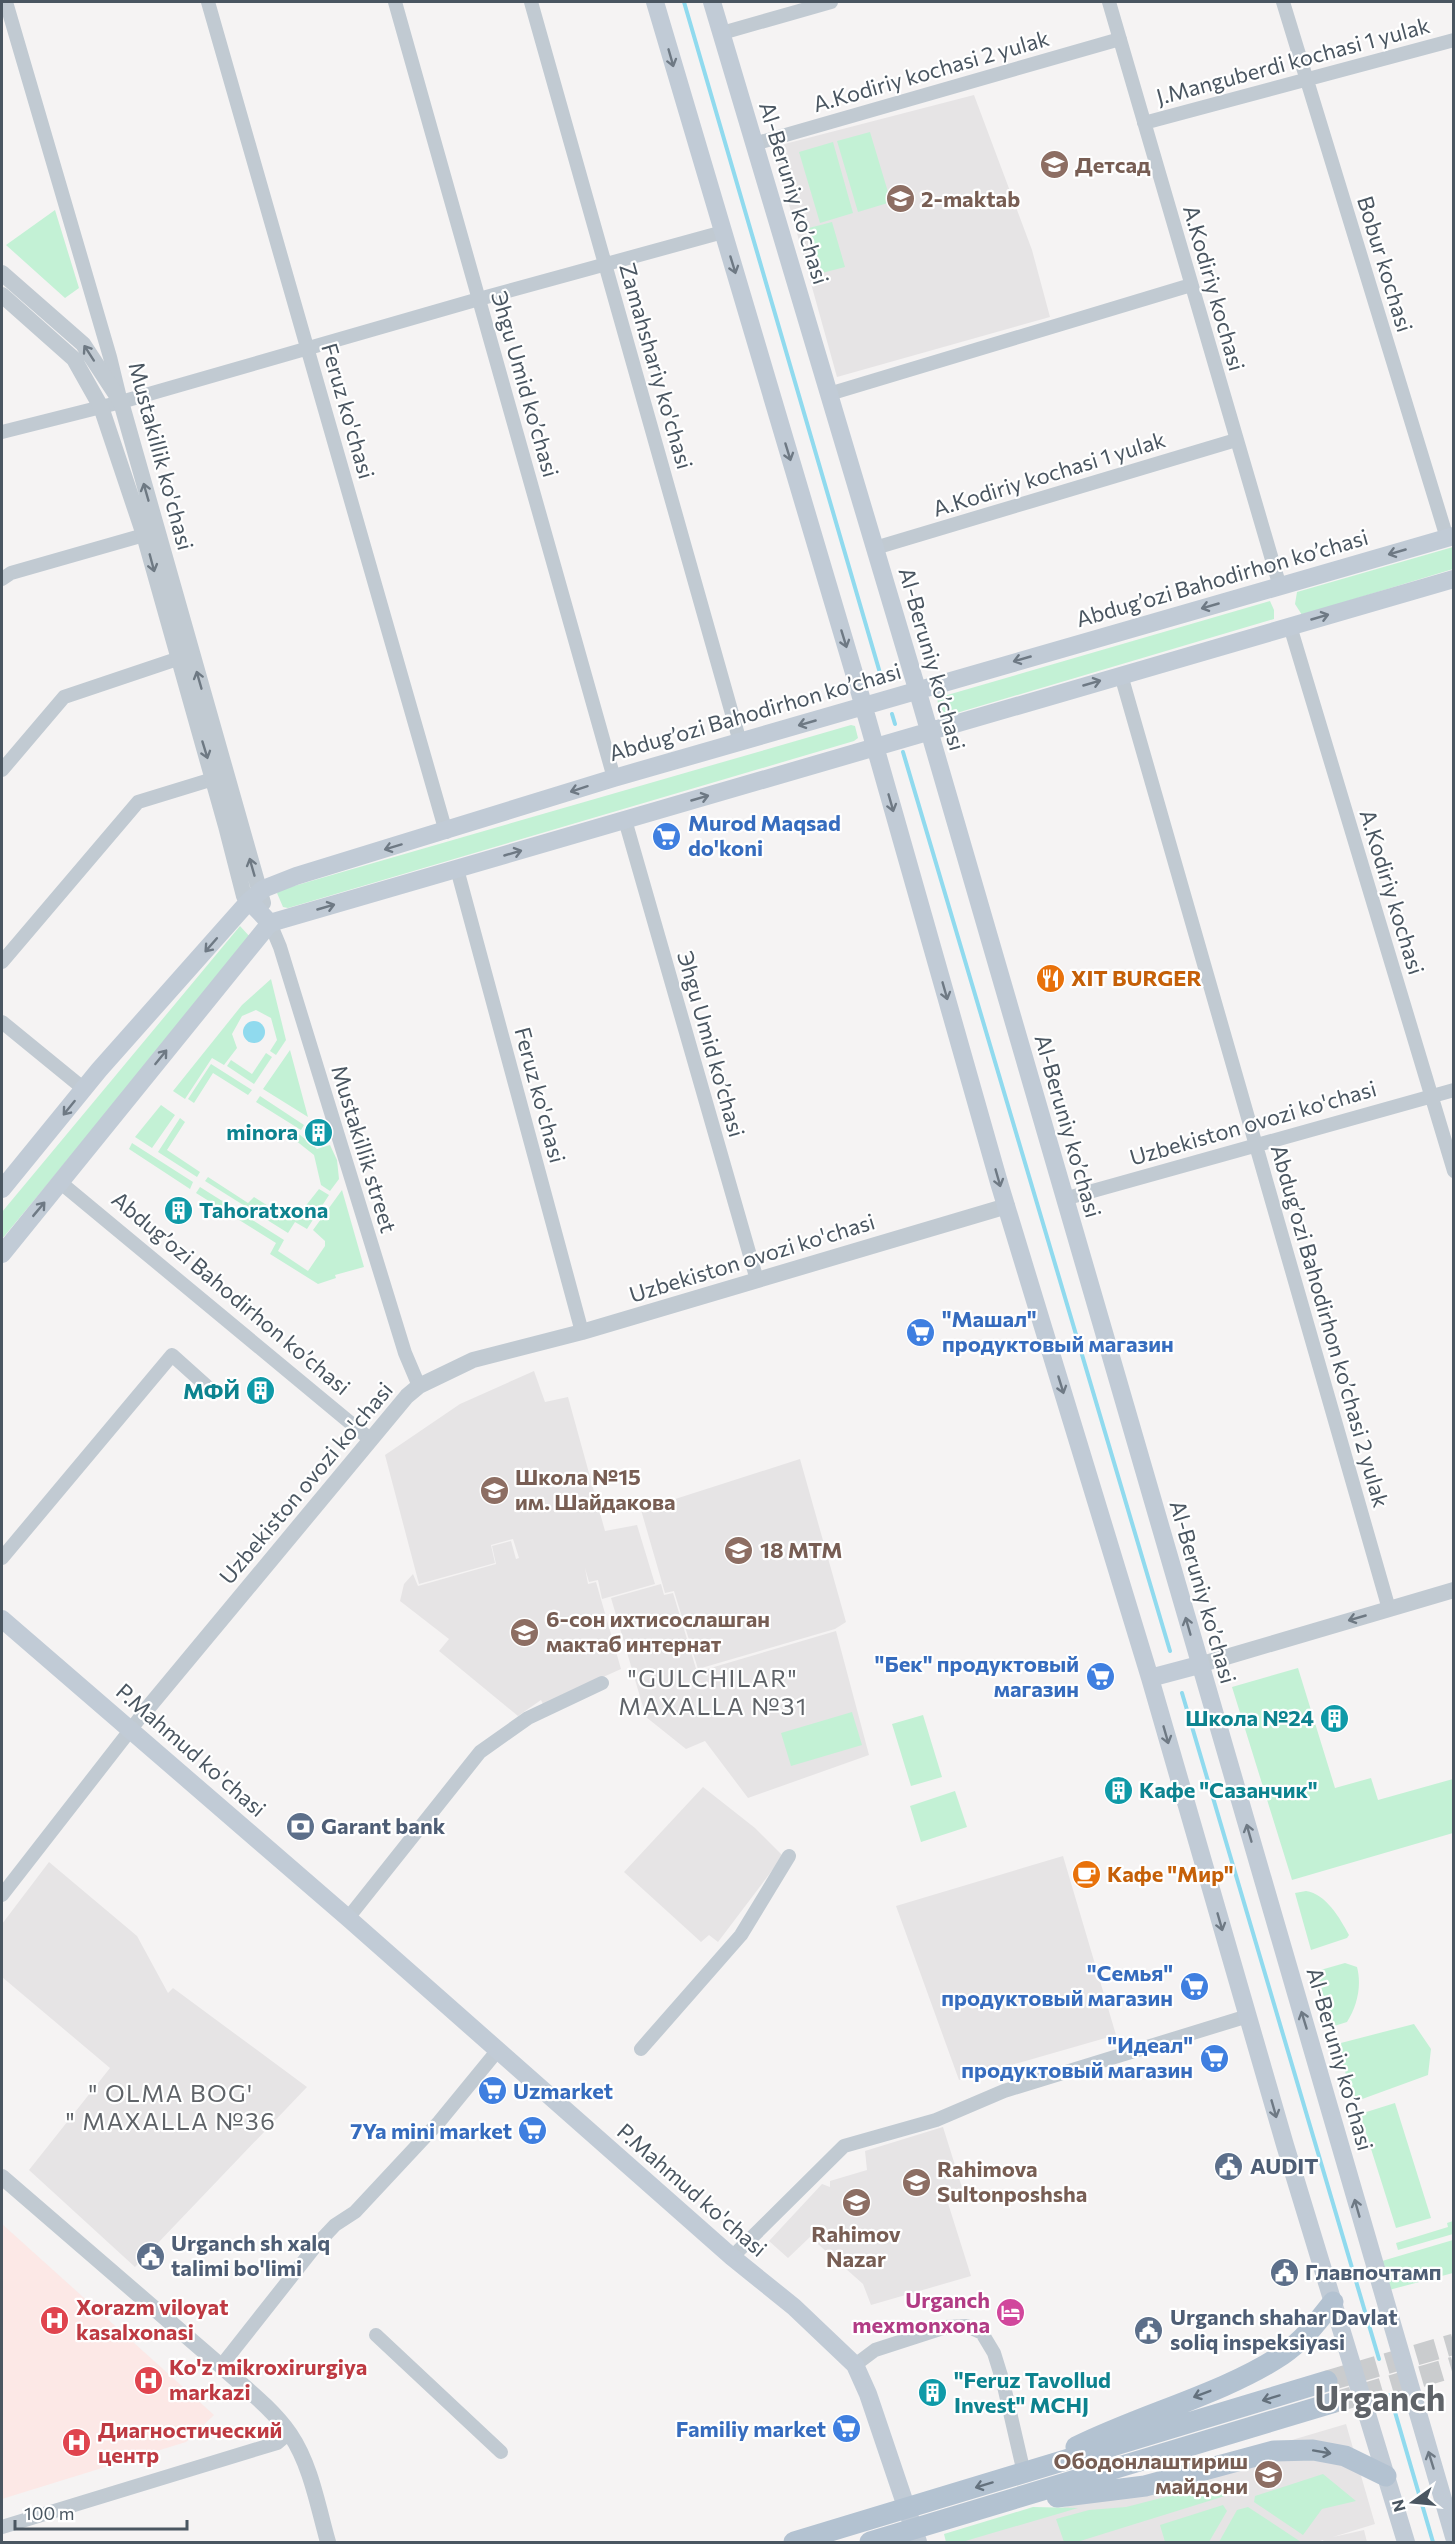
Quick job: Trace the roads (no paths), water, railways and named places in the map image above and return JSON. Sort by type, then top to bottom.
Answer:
[{"type":"main road","points":[[655,2],[875,747],[1007,1206],[1150,1678],[1248,2016],[1406,2542]]},
{"type":"main road","name":"Al-Beruniy ko’chasi","points":[[712,2],[917,689],[1373,2264],[1454,2536]]},
{"type":"main road","name":"Abdug’ozi Bahodirhon ko’chasi","points":[[2,1189],[84,1089],[254,896],[296,876],[446,832],[614,778],[1450,537]]},
{"type":"main road","points":[[2,1254],[270,923],[1454,579]]},
{"type":"main road","points":[[254,896],[270,923]]},
{"type":"main road","name":"P.Mahmud ko'chasi","points":[[2,1619],[348,1918],[732,2257],[794,2307],[855,2365],[868,2394],[916,2536]]},
{"type":"main road","points":[[1150,1678],[1199,1665]]},
{"type":"main road","points":[[1024,2473],[1115,2427],[1253,2372],[1283,2354],[1305,2336],[1333,2302]]},
{"type":"main road","points":[[794,2542],[905,2499],[1024,2473],[1327,2381]]},
{"type":"main road","points":[[870,2542],[916,2536],[996,2505],[1332,2403]]},
{"type":"main road","points":[[996,2505],[1145,2486],[1274,2451],[1313,2450],[1345,2456],[1386,2476]]},
{"type":"street","name":"Mustakillik ko'chasi","points":[[2,295],[74,359],[101,407],[144,535],[244,896],[254,896],[107,345],[6,2]]},
{"type":"street","name":"Feruz ko'chasi","points":[[208,2],[446,832]]},
{"type":"street","name":"Эhgu Umid ko’chasi","points":[[395,2],[614,778]]},
{"type":"street","name":"Zamahshariy ko'chasi","points":[[531,2],[740,742]]},
{"type":"street","points":[[722,33],[831,2]]},
{"type":"street","name":"A.Kodiriy kochasi","points":[[1109,2],[1280,586]]},
{"type":"street","name":"Bobur kochasi","points":[[1283,2],[1450,537]]},
{"type":"street","name":"A.Kodiriy kochasi 2 yulak","points":[[754,144],[1120,39]]},
{"type":"street","name":"J.Manguberdi kochasi 1 yulak","points":[[1144,123],[1454,40]]},
{"type":"street","points":[[2,432],[121,402],[308,347],[723,232]]},
{"type":"street","points":[[2,273],[83,344],[121,402]]},
{"type":"street","points":[[829,394],[1191,285]]},
{"type":"street","name":"A.Kodiriy kochasi 1 yulak","points":[[875,548],[1236,440]]},
{"type":"street","points":[[2,579],[11,573],[144,535]]},
{"type":"street","name":"A.Kodiriy kochasi","points":[[1290,626],[1454,1171]]},
{"type":"street","points":[[2,770],[64,697],[177,659]]},
{"type":"street","name":"Abdug’ozi Bahodirhon ko’chasi 2 yulak","points":[[1121,675],[1389,1609]]},
{"type":"street","points":[[2,962],[138,802],[213,779]]},
{"type":"street","name":"Эhgu Umid ko’chasi","points":[[625,820],[757,1280]]},
{"type":"street","name":"Feruz ko'chasi","points":[[457,869],[582,1332]]},
{"type":"street","name":"Mustakillik street","points":[[270,923],[280,947],[405,1353],[419,1386]]},
{"type":"street","points":[[2,1022],[84,1089]]},
{"type":"street","name":"Uzbekiston ovozi ko'chasi","points":[[1064,1199],[1454,1090]]},
{"type":"street","name":"Abdug’ozi Bahodirhon ko’chasi","points":[[61,1183],[371,1440]]},
{"type":"street","name":"Uzbekiston ovozi ko'chasi","points":[[2,1895],[142,1715],[406,1396],[419,1386],[473,1360],[582,1332],[1007,1206]]},
{"type":"street","points":[[2,1557],[172,1355],[211,1390]]},
{"type":"street","points":[[1199,1665],[1454,1590]]},
{"type":"street","points":[[348,1918],[480,1752],[528,1718],[602,1683]]},
{"type":"street","points":[[640,2049],[741,1935],[789,1856]]},
{"type":"street","points":[[732,2257],[844,2146],[936,2120],[1004,2091],[1248,2016]]},
{"type":"street","points":[[221,2366],[318,2243],[335,2225],[355,2212],[439,2122],[498,2050]]},
{"type":"street","points":[[2,2177],[221,2366],[289,2433],[303,2457],[328,2542]]},
{"type":"street","points":[[855,2365],[875,2350],[946,2327],[967,2326],[981,2333],[994,2353],[1003,2382],[1024,2473]]},
{"type":"street","points":[[376,2335],[501,2452]]},
{"type":"street","points":[[2,2527],[277,2443],[289,2433]]},
{"type":"water","points":[[254,1021],[262,1024],[265,1032],[262,1040],[254,1043],[246,1040],[243,1032],[246,1024]]},
{"type":"waterway","points":[[684,2],[880,673]]},
{"type":"waterway","points":[[892,714],[895,724]]},
{"type":"waterway","points":[[903,752],[1170,1651]]},
{"type":"waterway","points":[[1182,1693],[1379,2359]]},
{"type":"waterway","points":[[1390,2395],[1433,2542]]},
{"type":"tunnel","points":[[1327,2381],[1454,2344]]},
{"type":"tunnel","points":[[1332,2403],[1454,2367]]},
{"type":"place","name":"Детсад","points":[[1054,165]]},
{"type":"place","name":"2-maktab","points":[[900,199]]},
{"type":"place","name":"Murod Maqsad do'koni","points":[[667,836]]},
{"type":"place","name":"XIT BURGER","points":[[1050,978]]},
{"type":"place","name":"minora","points":[[319,1132]]},
{"type":"place","name":"Tahoratxona","points":[[178,1210]]},
{"type":"place","name":"\"Машал\" продуктовый магазин","points":[[921,1332]]},
{"type":"place","name":"МФЙ","points":[[261,1391]]},
{"type":"place","name":"Школа №15 им. Шайдакова","points":[[494,1490]]},
{"type":"place","name":"18 MTM","points":[[739,1550]]},
{"type":"place","name":"6-сон ихтисослашган мактаб интернат","points":[[525,1632]]},
{"type":"place","name":"\"Бек\" продуктовый магазин","points":[[1100,1677]]},
{"type":"place","name":"Школа №24","points":[[1335,1718]]},
{"type":"place","name":"Кафе \"Сазанчик\"","points":[[1118,1790]]},
{"type":"place","name":"Garant bank","points":[[300,1826]]},
{"type":"place","name":"Кафе \"Мир\"","points":[[1086,1874]]},
{"type":"place","name":"\"Семья\" продуктовый магазин","points":[[1194,1986]]},
{"type":"place","name":"\"Идеал\" продуктовый магазин","points":[[1214,2058]]},
{"type":"place","name":"Uzmarket","points":[[492,2091]]},
{"type":"place","name":"7Ya mini market","points":[[533,2131]]},
{"type":"place","name":"AUDIT","points":[[1229,2166]]},
{"type":"place","name":"Rahimova Sultonposhsha","points":[[916,2182]]},
{"type":"place","name":"Rahimov Nazar","points":[[856,2202]]},
{"type":"place","name":"Urganch sh xalq talimi bo'limi","points":[[150,2256]]},
{"type":"place","name":"Главпочтамп","points":[[1284,2272]]},
{"type":"place","name":"Urganch mexmonxona","points":[[1011,2313]]},
{"type":"place","name":"Xorazm viloyat kasalxonasi","points":[[55,2320]]},
{"type":"place","name":"Urganch shahar Davlat soliq inspeksiyasi","points":[[1149,2330]]},
{"type":"place","name":"Ko'z mikroxirurgiya markazi","points":[[148,2380]]},
{"type":"place","name":"\"Feruz Tavollud Invest\" MCHJ","points":[[933,2393]]},
{"type":"place","name":"Familiy market","points":[[847,2429]]},
{"type":"place","name":"Диагностический центр","points":[[77,2443]]},
{"type":"place","name":"Ободонлаштириш майдони","points":[[1269,2474]]},
{"type":"district","name":"\"GULCHILAR\" MAXALLA №31","points":[[713,1693]]},
{"type":"district","name":"\" OLMA BOG' \" MAXALLA №36","points":[[171,2108]]},
{"type":"district","name":"Urganch","points":[[1380,2399]]}]
